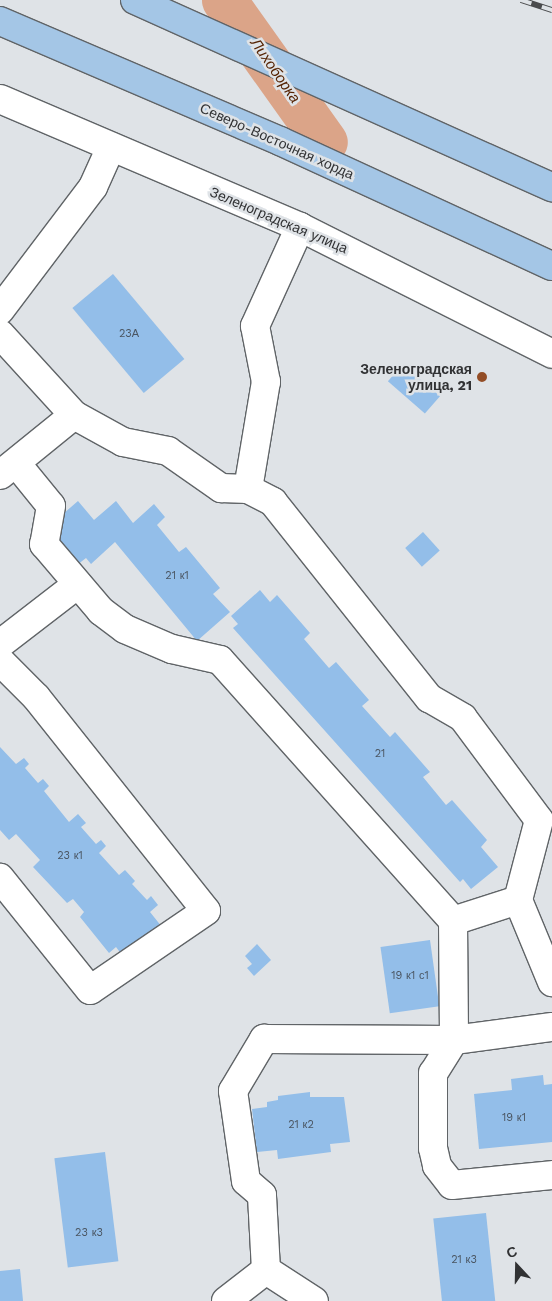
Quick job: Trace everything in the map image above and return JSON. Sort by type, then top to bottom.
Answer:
[{"type":"main road","points":[[135,0],[552,187]]},
{"type":"main road","name":"Северо-Восточная хорда","points":[[0,21],[280,141],[552,266]]},
{"type":"street","name":"Зеленоградская улица","points":[[0,99],[300,227],[552,354]]},
{"type":"street","points":[[0,310],[93,186],[111,147]]},
{"type":"street","points":[[248,489],[266,382],[255,326],[300,227]]},
{"type":"street","points":[[0,334],[74,415],[123,442],[168,451],[221,488],[248,489],[273,502],[428,698],[463,718],[539,820],[518,900],[552,982]]},
{"type":"street","points":[[74,415],[8,468],[51,506],[44,544],[101,611],[125,629],[172,649],[220,660],[452,920],[454,1040],[433,1074],[433,1148],[437,1166],[452,1185],[552,1175]]},
{"type":"street","points":[[0,644],[78,584]]},
{"type":"street","points":[[0,660],[36,698],[206,910],[90,990],[0,878]]},
{"type":"street","points":[[452,920],[518,900]]},
{"type":"street","points":[[266,1270],[262,1196],[246,1181],[233,1091],[264,1040],[454,1040],[552,1027]]},
{"type":"street","points":[[226,1301],[266,1270]]},
{"type":"street","points":[[266,1270],[314,1301]]},
{"type":"building","points":[[113,274],[184,359],[144,393],[72,308]]},
{"type":"building","points":[[403,364],[440,396],[425,414],[388,381]]},
{"type":"building","points":[[78,501],[94,520],[116,501],[133,523],[154,504],[165,517],[157,525],[179,552],[186,547],[220,588],[213,594],[230,612],[197,641],[115,542],[91,564],[86,558],[77,565],[52,533],[56,520]]},
{"type":"building","points":[[423,532],[440,551],[422,567],[405,548]]},
{"type":"building","points":[[260,590],[270,602],[277,595],[310,633],[304,639],[329,668],[336,662],[369,700],[362,706],[390,737],[395,732],[430,772],[423,777],[446,805],[452,800],[487,840],[481,847],[498,867],[471,889],[463,879],[460,882],[233,628],[238,624],[231,616]]},
{"type":"building","points":[[0,747],[16,764],[24,758],[29,764],[25,768],[38,783],[43,779],[49,786],[44,791],[69,822],[78,814],[86,823],[81,827],[96,844],[101,840],[106,846],[99,853],[119,875],[125,870],[135,881],[132,884],[147,900],[151,896],[158,905],[150,912],[162,927],[125,959],[116,947],[109,953],[80,917],[84,912],[73,899],[67,903],[33,867],[40,860],[16,834],[9,840],[0,830]]},
{"type":"building","points":[[430,940],[439,1006],[390,1013],[380,947]]},
{"type":"building","points":[[257,944],[271,960],[254,976],[247,968],[252,964],[245,956]]},
{"type":"building","points":[[543,1075],[544,1085],[552,1084],[552,1142],[479,1149],[474,1094],[512,1090],[511,1079]]},
{"type":"building","points":[[310,1092],[310,1097],[344,1097],[350,1142],[330,1144],[331,1152],[278,1159],[277,1150],[257,1152],[252,1109],[267,1107],[267,1102],[278,1100],[278,1096]]},
{"type":"building","points":[[105,1152],[118,1261],[68,1267],[54,1158]]},
{"type":"building","points":[[486,1213],[495,1301],[442,1301],[433,1219]]},
{"type":"building","points":[[20,1269],[23,1301],[0,1301],[0,1271]]},
{"type":"waterway","name":"Лихоборка","points":[[224,0],[325,142]]},
{"type":"railway","points":[[521,0],[552,10]]},
{"type":"place","name":"Зеленоградская улица, 21","points":[[482,377]]}]
